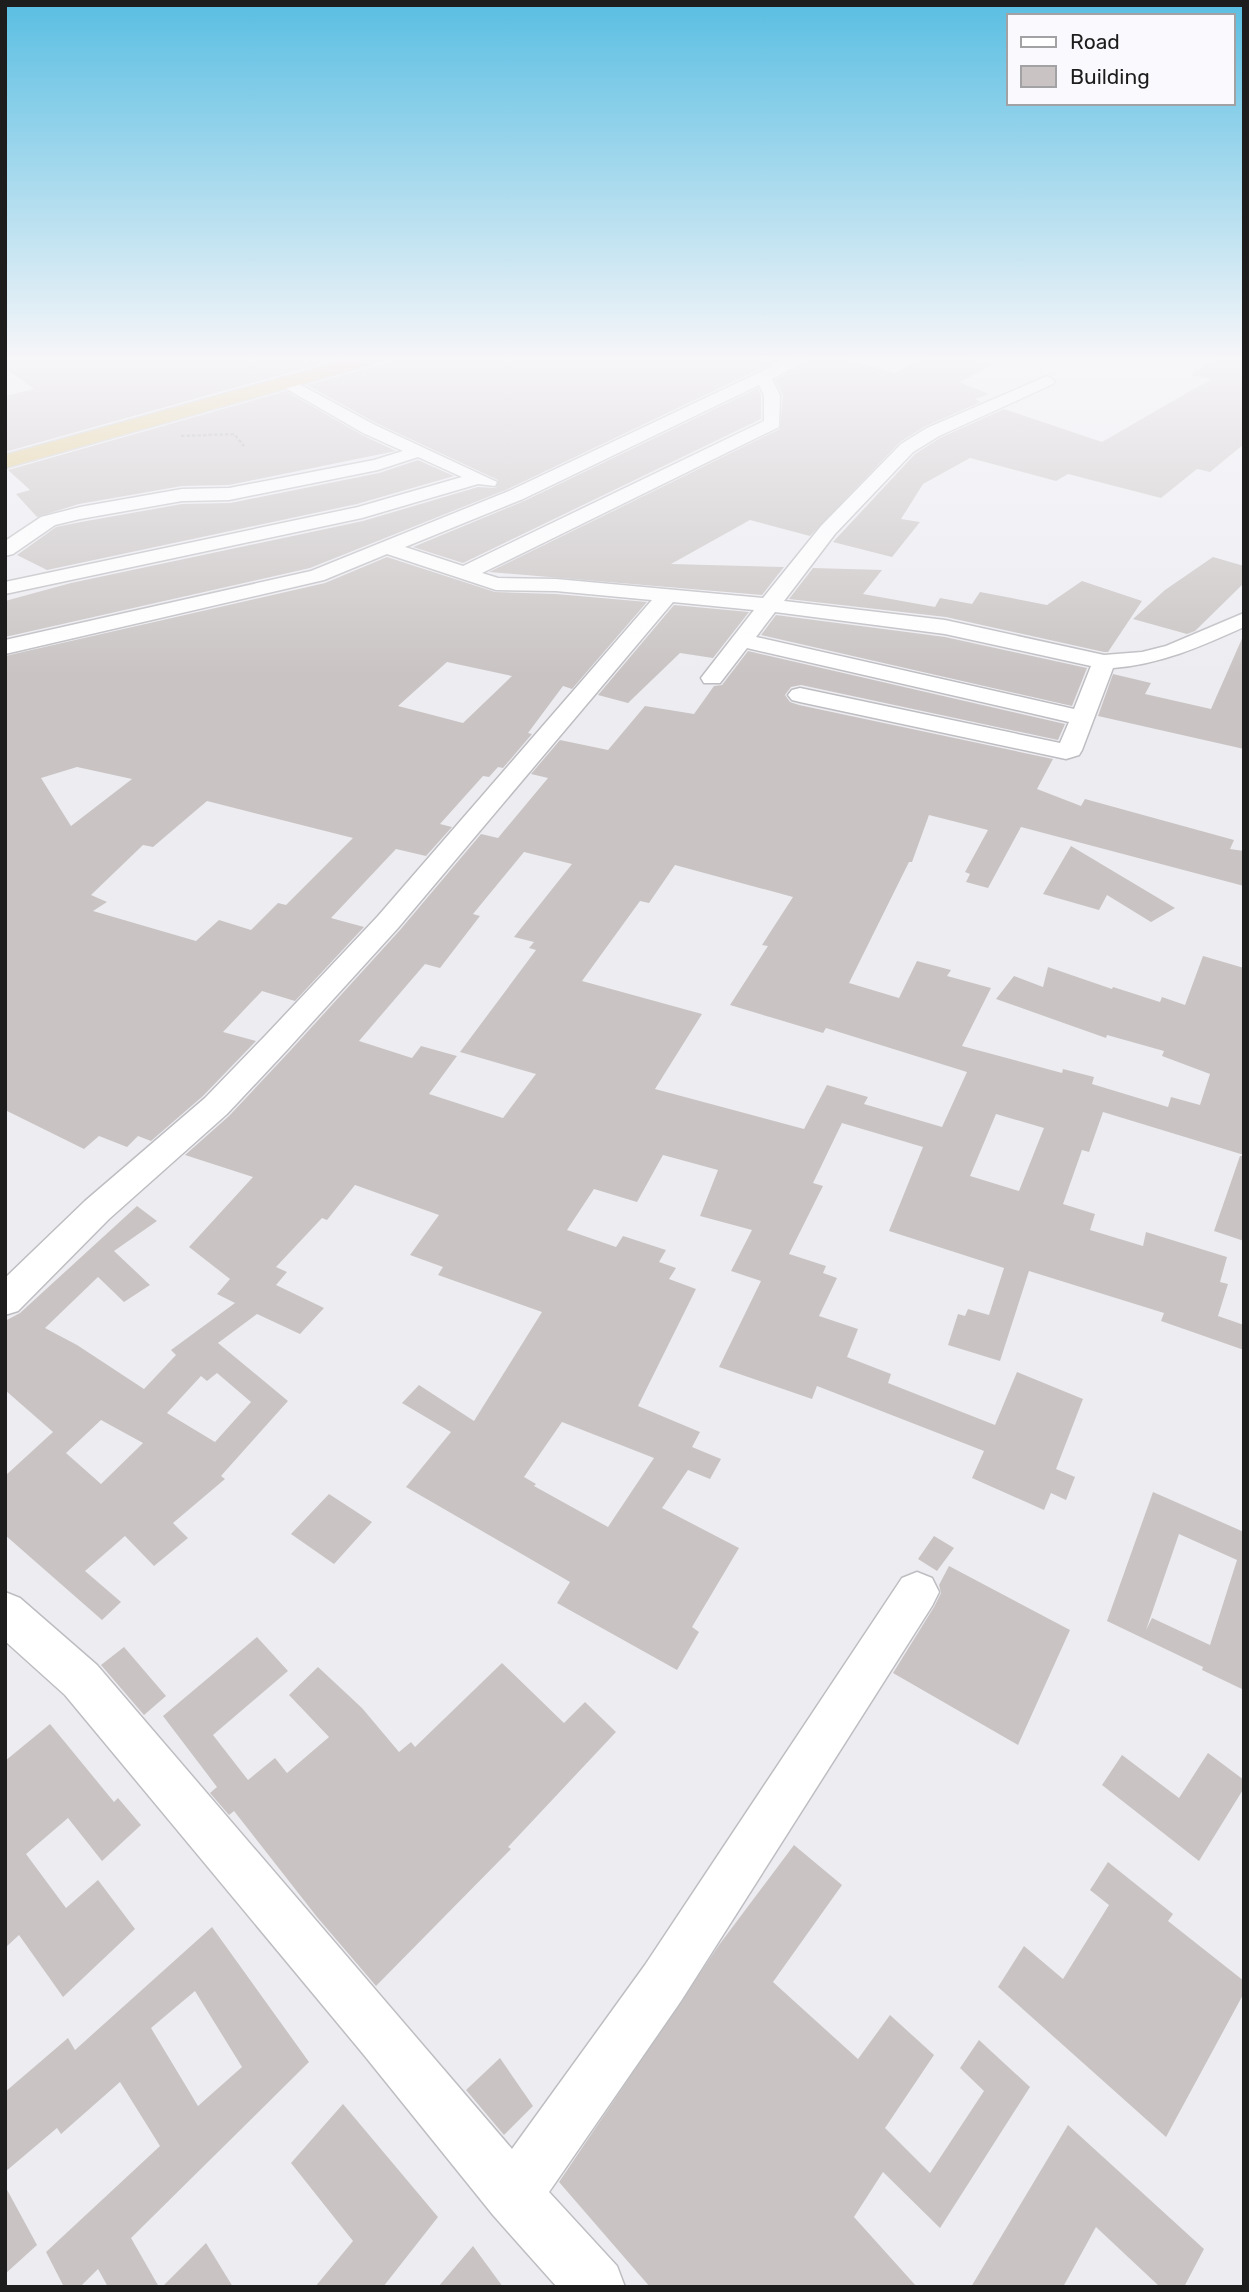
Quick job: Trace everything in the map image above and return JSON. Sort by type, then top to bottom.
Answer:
[{"type":"street","points":[[5,589],[214,518],[229,494],[386,462]]},
{"type":"street","points":[[440,462],[516,495]]},
{"type":"street","points":[[5,647],[317,576],[391,549],[586,462]]},
{"type":"street","points":[[463,574],[693,462]]},
{"type":"street","points":[[712,678],[828,530],[894,462]]},
{"type":"street","points":[[6,550],[48,521],[121,505],[214,518],[362,512],[479,478]]},
{"type":"street","points":[[391,549],[496,584],[556,585],[767,605],[945,627],[1104,662],[1142,659],[1174,651],[1244,619]]},
{"type":"street","points":[[5,1301],[97,1210],[216,1106],[276,1043],[388,922],[666,597]]},
{"type":"street","points":[[740,639],[1083,718]]},
{"type":"street","points":[[800,695],[1066,752],[1070,750],[1104,662]]},
{"type":"street","points":[[513,2194],[663,1983],[917,1592]]},
{"type":"street","points":[[5,1612],[80,1680],[383,2036],[513,2194],[596,2287]]},
{"type":"building","points":[[36,462],[342,462],[229,485],[182,486],[79,504],[37,517],[16,494],[30,490],[8,470]]},
{"type":"building","points":[[412,462],[422,462],[454,476],[357,504],[47,570],[17,555],[56,527],[182,504],[230,503],[379,473]]},
{"type":"building","points":[[459,462],[565,462],[508,489],[310,568],[5,637],[5,601],[71,583],[363,521],[478,487],[496,488],[498,480]]},
{"type":"building","points":[[605,462],[672,462],[463,563],[413,547],[524,501]]},
{"type":"building","points":[[713,462],[881,462],[810,536],[750,520],[671,564],[784,567],[762,595],[489,572]]},
{"type":"building","points":[[908,462],[963,462],[923,484],[901,519],[920,522],[892,557],[833,542]]},
{"type":"building","points":[[985,462],[1222,462],[1210,472],[1197,469],[1161,498],[1068,474],[1056,481]]},
{"type":"building","points":[[387,557],[495,592],[647,602],[572,689],[563,686],[528,733],[532,734],[503,768],[498,767],[489,777],[483,776],[440,824],[452,827],[426,856],[396,849],[331,918],[364,927],[295,1001],[262,991],[223,1032],[256,1041],[203,1096],[151,1141],[138,1136],[127,1147],[99,1136],[84,1149],[5,1110],[5,656],[325,583]],"holes":[[[447,662],[512,676],[463,723],[398,706]],[[77,767],[132,779],[71,826],[41,778]],[[207,801],[353,838],[286,905],[278,903],[251,930],[219,920],[196,941],[93,911],[107,902],[91,895],[143,845],[153,847]]]},
{"type":"building","points":[[1213,557],[1244,566],[1244,583],[1195,631],[1187,634],[1133,619],[1165,590]]},
{"type":"building","points":[[813,568],[882,570],[863,594],[935,607],[940,598],[972,604],[980,592],[1047,605],[1082,581],[1142,601],[1108,652],[1104,652],[946,617],[789,599]]},
{"type":"building","points":[[674,605],[749,612],[713,658],[680,653],[628,703],[598,695]]},
{"type":"building","points":[[776,615],[945,637],[1087,668],[1072,706],[761,635]]},
{"type":"building","points":[[1244,634],[1244,749],[1098,716],[1113,674],[1151,683],[1145,694],[1211,709]]},
{"type":"building","points":[[748,651],[1065,724],[1058,740],[801,685],[791,687],[785,695],[790,702],[799,705],[1053,759],[1037,789],[1081,806],[1085,799],[1234,840],[1230,849],[1244,851],[1244,886],[1021,827],[988,888],[966,882],[970,874],[965,872],[988,830],[929,815],[912,862],[909,862],[849,983],[899,998],[917,961],[951,970],[947,976],[991,988],[962,1046],[1062,1073],[1063,1069],[1094,1077],[1092,1084],[1168,1107],[1171,1097],[1200,1105],[1210,1074],[1162,1056],[1164,1051],[1107,1035],[1106,1038],[996,999],[1014,976],[1043,987],[1048,967],[1112,989],[1113,987],[1160,1002],[1162,997],[1185,1005],[1203,956],[1244,968],[1244,1155],[1103,1112],[1089,1152],[1082,1150],[1063,1204],[1095,1214],[1090,1230],[1143,1246],[1146,1232],[1227,1257],[1220,1282],[1228,1284],[1218,1316],[1244,1325],[1244,1350],[1161,1321],[1164,1313],[1029,1271],[1000,1361],[948,1345],[958,1314],[965,1316],[968,1309],[989,1315],[1004,1268],[889,1231],[923,1147],[842,1123],[813,1183],[823,1186],[789,1254],[826,1266],[823,1273],[837,1278],[819,1316],[858,1329],[847,1357],[891,1374],[888,1383],[995,1425],[1017,1372],[1083,1399],[1056,1469],[1075,1477],[1066,1500],[1051,1493],[1044,1510],[972,1478],[984,1451],[817,1386],[812,1399],[719,1367],[761,1281],[731,1271],[752,1230],[700,1216],[718,1170],[663,1155],[637,1202],[594,1189],[567,1230],[616,1247],[623,1236],[666,1250],[659,1262],[676,1268],[669,1279],[696,1289],[638,1406],[700,1432],[692,1447],[721,1459],[710,1479],[688,1470],[662,1508],[739,1548],[692,1627],[699,1632],[677,1670],[557,1603],[570,1582],[406,1487],[451,1432],[402,1403],[419,1385],[474,1421],[542,1312],[438,1275],[443,1267],[410,1255],[439,1215],[355,1185],[327,1220],[322,1218],[276,1267],[287,1272],[276,1285],[324,1308],[300,1334],[257,1314],[218,1343],[288,1401],[221,1476],[225,1479],[173,1523],[188,1538],[154,1566],[125,1536],[85,1571],[121,1602],[102,1620],[5,1535],[5,1476],[53,1432],[5,1390],[5,1321],[20,1313],[137,1206],[157,1221],[114,1251],[150,1285],[124,1302],[98,1277],[45,1328],[77,1345],[144,1389],[176,1355],[171,1350],[235,1303],[217,1294],[230,1279],[189,1247],[253,1177],[185,1155],[229,1116],[289,1052],[400,930],[481,834],[498,838],[548,778],[531,774],[560,740],[608,750],[645,706],[694,714],[714,686],[722,685]],"holes":[[[524,852],[572,864],[514,937],[534,942],[529,948],[536,950],[460,1052],[536,1074],[503,1118],[429,1094],[457,1056],[421,1046],[412,1058],[359,1041],[425,964],[440,968],[480,916],[473,914]],[[675,865],[793,897],[762,945],[768,946],[730,1005],[823,1033],[826,1028],[967,1072],[942,1127],[864,1104],[868,1097],[827,1085],[804,1129],[655,1089],[702,1014],[582,981],[640,901],[649,903]],[[996,1114],[1044,1128],[1019,1191],[970,1176]],[[217,1373],[251,1402],[215,1442],[167,1413],[201,1376],[207,1381]],[[101,1420],[143,1443],[101,1484],[66,1453]],[[562,1422],[654,1458],[608,1527],[534,1486],[536,1484],[524,1477]]]},
{"type":"building","points":[[1071,846],[1175,908],[1151,922],[1107,895],[1099,910],[1043,894]]},
{"type":"building","points":[[1240,1156],[1244,1156],[1244,1241],[1214,1231]]},
{"type":"building","points":[[1153,1492],[1244,1532],[1244,1690],[1107,1621]],"holes":[[[1179,1534],[1237,1560],[1210,1645],[1152,1618],[1146,1630]]]},
{"type":"building","points":[[329,1494],[372,1522],[334,1564],[291,1534]]},
{"type":"building","points":[[934,1536],[954,1548],[937,1571],[918,1559]]},
{"type":"building","points":[[949,1566],[1070,1630],[1018,1745],[893,1673],[934,1607],[941,1593],[939,1585]]},
{"type":"building","points":[[257,1637],[288,1671],[213,1735],[248,1780],[275,1758],[287,1773],[329,1737],[289,1695],[318,1667],[362,1708],[399,1752],[411,1742],[415,1747],[502,1663],[564,1723],[585,1702],[616,1732],[508,1847],[511,1849],[376,1986],[317,1917],[234,1811],[229,1815],[210,1793],[217,1787],[163,1716]]},
{"type":"building","points":[[124,1647],[166,1696],[144,1715],[101,1665]]},
{"type":"building","points":[[50,1724],[114,1802],[118,1798],[141,1825],[102,1861],[68,1818],[26,1854],[66,1908],[98,1880],[135,1929],[63,1997],[19,1935],[5,1948],[5,1761]]},
{"type":"building","points":[[1208,1753],[1244,1780],[1244,1788],[1199,1861],[1102,1785],[1122,1755],[1179,1798]]},
{"type":"building","points":[[794,1845],[842,1885],[773,1982],[858,2059],[890,2015],[934,2055],[885,2128],[930,2173],[984,2091],[960,2068],[979,2040],[1030,2087],[940,2228],[883,2172],[854,2217],[917,2287],[650,2287],[559,2182],[719,1945]]},
{"type":"building","points":[[1108,1862],[1173,1914],[1168,1921],[1244,1981],[1244,1993],[1166,2137],[998,1987],[1024,1946],[1063,1979],[1109,1905],[1090,1890]]},
{"type":"building","points":[[212,1927],[309,2062],[131,2238],[159,2287],[108,2287],[98,2269],[80,2287],[64,2287],[46,2252],[160,2146],[120,2082],[61,2134],[57,2128],[5,2172],[5,2092],[68,2038],[75,2050]],"holes":[[[195,1991],[242,2067],[198,2106],[151,2028]]]},
{"type":"building","points":[[500,2058],[533,2106],[504,2135],[466,2090]]},
{"type":"building","points":[[343,2104],[438,2217],[383,2287],[315,2287],[353,2241],[291,2163]]},
{"type":"building","points":[[1068,2125],[1204,2249],[1184,2287],[1160,2287],[1096,2227],[1063,2287],[971,2287]]},
{"type":"building","points":[[5,2186],[37,2245],[5,2274]]},
{"type":"building","points":[[206,2243],[233,2287],[162,2287]]},
{"type":"building","points":[[473,2246],[503,2287],[438,2287]]}]
